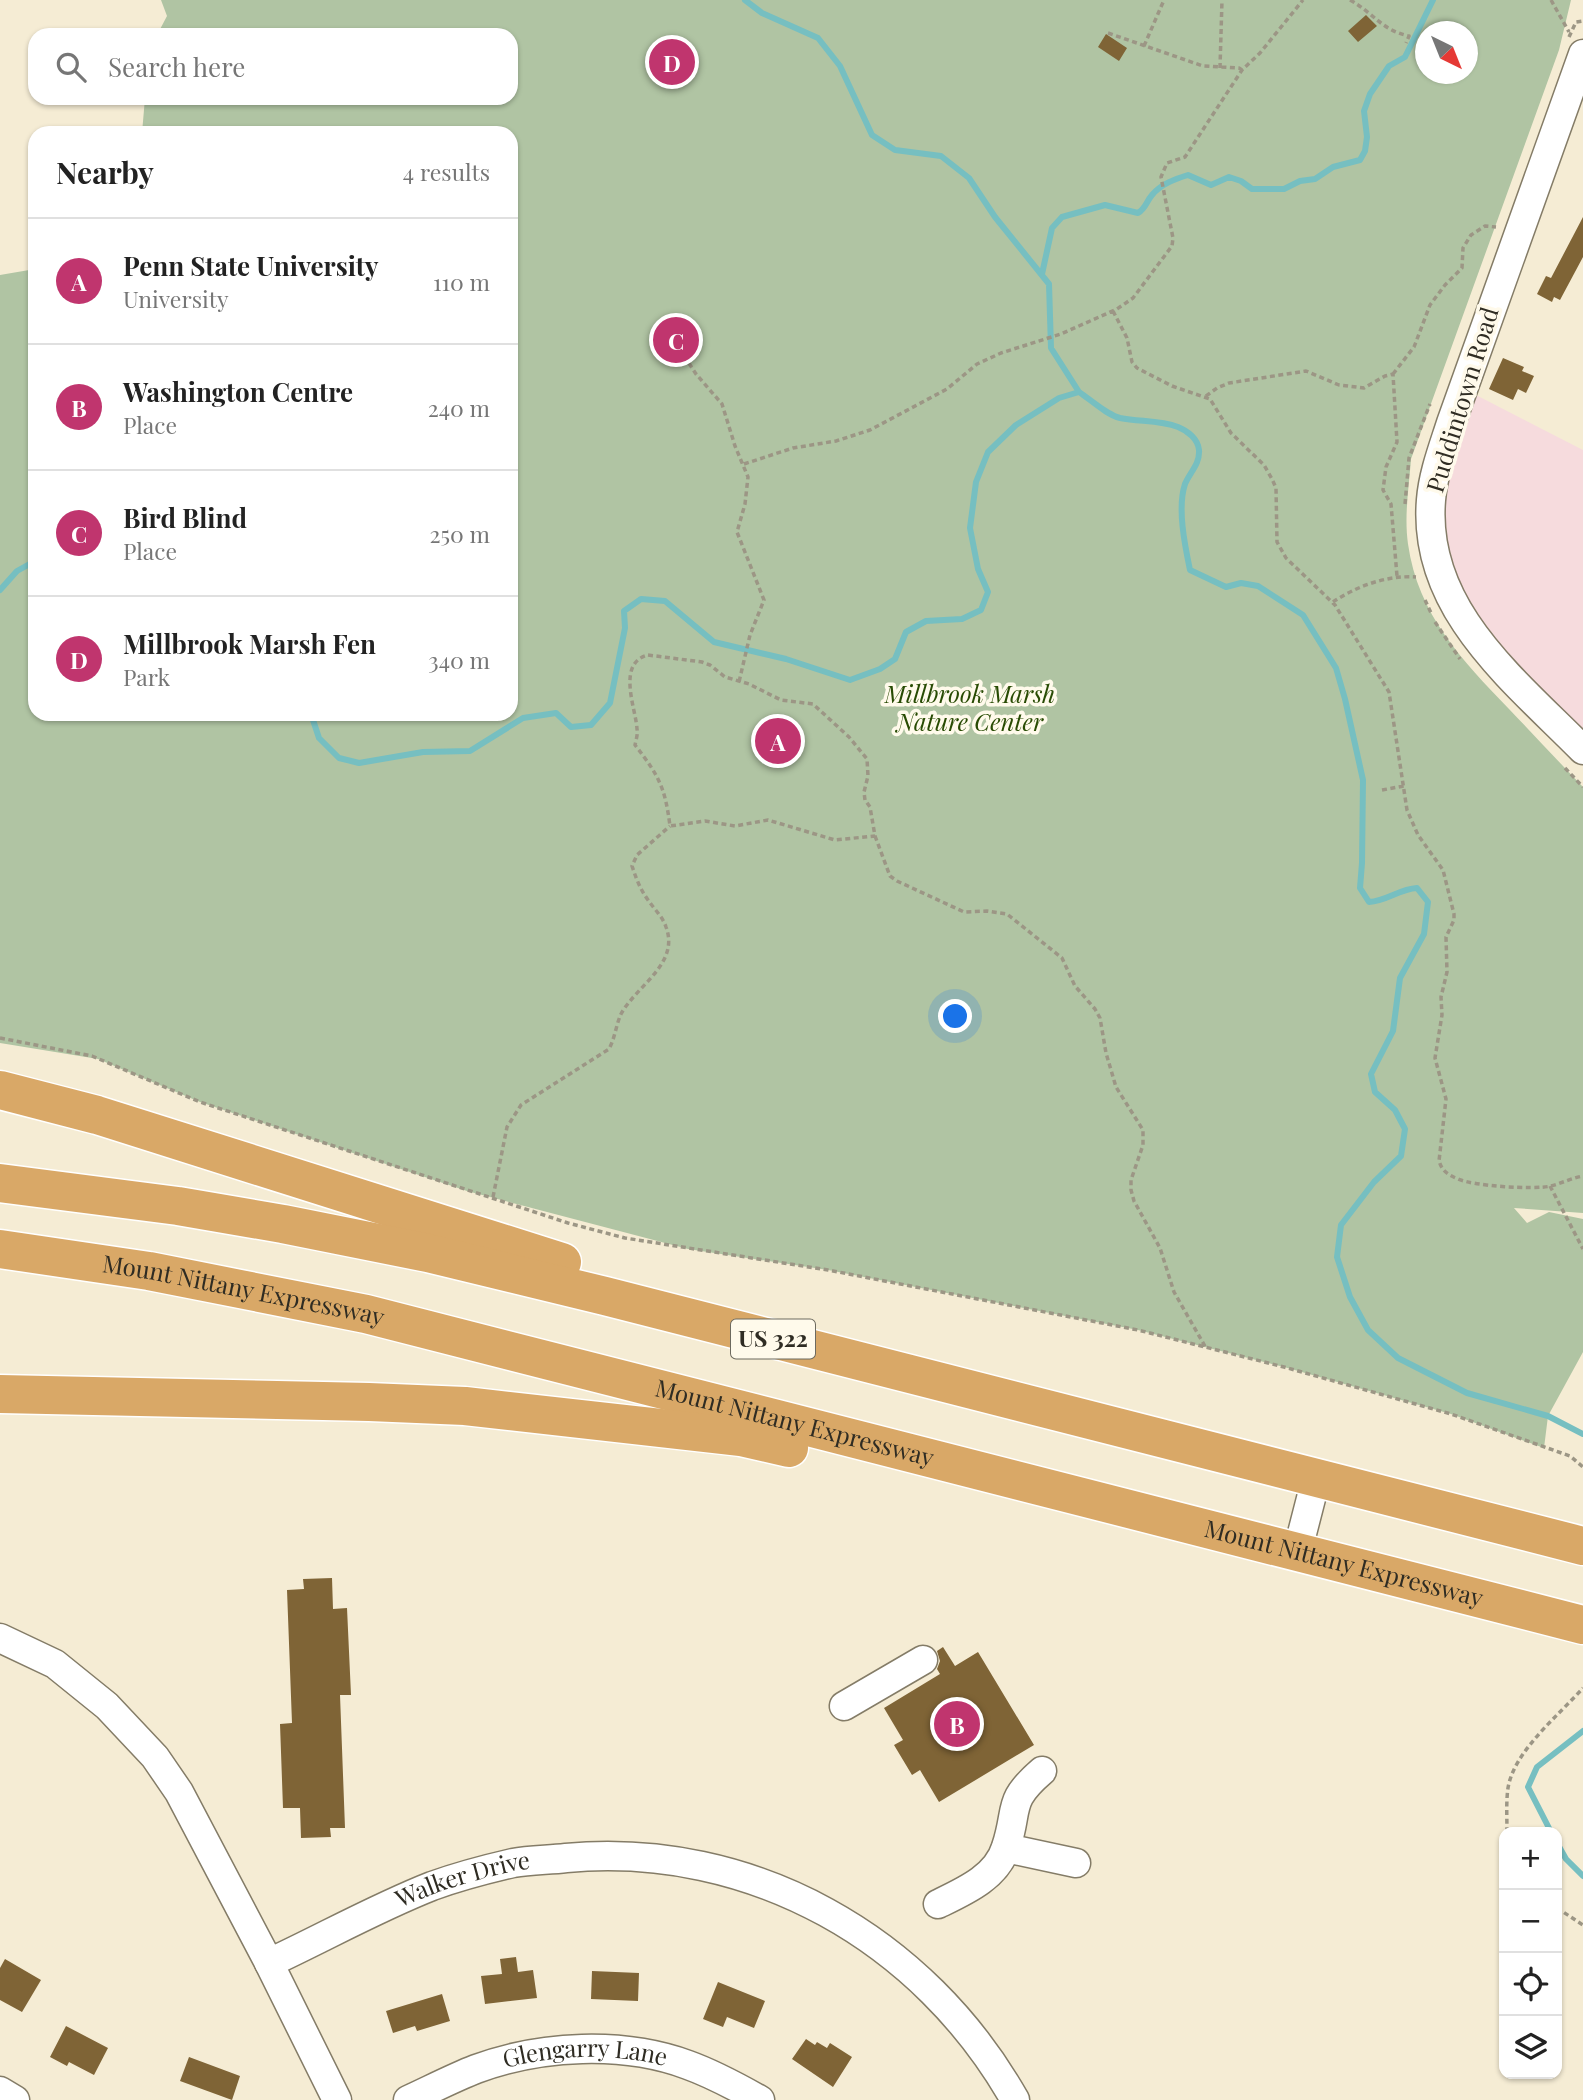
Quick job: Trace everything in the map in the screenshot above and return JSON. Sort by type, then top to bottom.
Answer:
[{"type":"highway","points":[[0,1090],[97,1115],[544,1255],[615,1280],[930,1364],[1093,1421]]},
{"type":"highway","name":"US 322","points":[[0,1183],[191,1209],[416,1251],[605,1296],[1583,1546]]},
{"type":"highway","name":"Mount Nittany Expressway","points":[[0,1249],[149,1271],[366,1314],[1583,1625]]},
{"type":"highway","points":[[0,1394],[355,1401],[465,1406],[741,1437],[1004,1496],[1290,1567],[1449,1592]]},
{"type":"street","name":"Puddintown Road","points":[[1573,43],[1437,466],[1431,500],[1431,531],[1436,565],[1448,596],[1479,642],[1511,678],[1573,758]]},
{"type":"street","points":[[1297,1553],[1316,1479]]},
{"type":"street","points":[[0,1639],[55,1664],[107,1706],[155,1757],[179,1792],[337,2100]]},
{"type":"street","points":[[844,1706],[923,1660]]},
{"type":"street","points":[[938,1904],[965,1891],[991,1872],[1006,1848],[1014,1805],[1026,1785],[1042,1771]]},
{"type":"street","points":[[1006,1848],[1076,1863]]},
{"type":"street","name":"Walker Drive","points":[[269,1963],[433,1886],[515,1863],[594,1856],[657,1858],[719,1870],[779,1889],[851,1925],[905,1965],[945,2003],[970,2031],[1015,2100]]},
{"type":"street","name":"Glengarry Lane","points":[[408,2100],[477,2069],[521,2057],[580,2049],[640,2052],[686,2064],[729,2082],[760,2100]]},
{"type":"street","points":[[0,2091],[15,2100]]},
{"type":"path","points":[[1144,47],[1164,0]]},
{"type":"path","points":[[1220,68],[1222,0]]},
{"type":"path","points":[[744,464],[793,448],[836,441],[870,430],[947,389],[977,364],[1113,311],[1133,298],[1171,246],[1173,238],[1168,198],[1161,177],[1163,170],[1167,163],[1185,157],[1242,70],[1260,53],[1303,0]]},
{"type":"path","points":[[1350,0],[1368,10],[1387,29],[1402,36],[1409,36],[1406,43]]},
{"type":"path","points":[[1551,0],[1573,43]]},
{"type":"path","points":[[1573,43],[1576,22],[1583,20]]},
{"type":"path","points":[[1108,33],[1203,66],[1242,70]]},
{"type":"path","points":[[1494,237],[1502,216]]},
{"type":"path","points":[[1206,396],[1229,383],[1306,371],[1339,385],[1356,388],[1364,388],[1393,374],[1414,347],[1430,305],[1444,285],[1462,268],[1463,248],[1471,235],[1485,226],[1498,228]]},
{"type":"path","points":[[1113,311],[1127,338],[1128,358],[1136,368],[1172,386],[1206,396],[1231,433],[1264,465],[1276,488],[1277,541],[1289,564],[1333,602],[1389,692],[1410,819],[1443,870],[1454,914],[1446,937],[1447,971],[1441,997],[1442,1015],[1435,1058],[1446,1100],[1439,1161],[1441,1168],[1464,1182],[1542,1187],[1583,1176]]},
{"type":"path","points":[[675,342],[722,404],[734,446],[748,477],[745,504],[737,532],[764,600],[750,635],[739,682]]},
{"type":"path","points":[[1393,374],[1397,442],[1386,467],[1383,489],[1391,504],[1397,576]]},
{"type":"path","points":[[1405,506],[1409,458],[1435,393]]},
{"type":"path","points":[[1333,602],[1349,591],[1397,576],[1416,578],[1413,566]]},
{"type":"path","points":[[1424,597],[1441,633],[1467,666]]},
{"type":"path","points":[[670,826],[664,790],[657,774],[635,745],[638,730],[630,699],[631,675],[643,656],[656,655],[702,662],[720,673],[781,700],[813,704],[857,745],[867,759],[865,800],[870,807],[875,836],[890,876],[964,912],[1007,914],[1062,958],[1075,986],[1096,1009],[1116,1087],[1143,1130],[1144,1137],[1131,1180],[1134,1201],[1160,1248],[1174,1292],[1206,1348]]},
{"type":"path","points":[[1573,758],[1583,787]]},
{"type":"path","points":[[1382,790],[1404,786]]},
{"type":"path","points":[[493,1197],[507,1127],[521,1105],[609,1049],[616,1037],[620,1016],[632,997],[663,966],[667,951],[666,927],[639,885],[632,866],[637,855],[670,826],[705,821],[735,826],[768,820],[835,839],[875,836]]},
{"type":"path","points":[[0,1038],[92,1056],[200,1102],[568,1223],[625,1238],[828,1270],[1138,1330],[1284,1367],[1451,1414],[1570,1456],[1583,1467]]},
{"type":"path","points":[[1550,1186],[1583,1249]]},
{"type":"path","points":[[1507,1827],[1508,1786],[1522,1756],[1542,1730],[1583,1688]]},
{"type":"path","points":[[1562,1911],[1583,1925]]},
{"type":"shaded area","points":[[1474,394],[1583,450],[1583,739],[1488,638],[1446,557],[1444,487]]},
{"type":"green space","name":"Millbrook Marsh Nature Center","points":[[161,0],[1571,0],[1559,50],[1411,459],[1407,512],[1408,544],[1413,569],[1421,593],[1445,635],[1475,673],[1583,787],[1583,1213],[1514,1208],[1527,1223],[1549,1212],[1583,1219],[1583,1352],[1548,1416],[1544,1448],[1451,1414],[1284,1367],[1138,1330],[828,1270],[688,1249],[467,1191],[200,1102],[98,1059],[0,1043],[0,275],[28,270],[28,721],[518,721],[518,126],[143,126],[144,105],[518,105],[518,28],[161,28],[167,16]]},
{"type":"building","points":[[1366,15],[1377,26],[1358,42],[1348,31]]},
{"type":"building","points":[[1106,34],[1127,48],[1119,61],[1098,47]]},
{"type":"building","points":[[1583,217],[1583,257],[1560,300],[1554,297],[1552,302],[1537,294],[1546,276],[1551,278]]},
{"type":"building","points":[[1503,358],[1524,367],[1522,371],[1534,376],[1526,393],[1518,389],[1513,400],[1489,389]]},
{"type":"building","points":[[332,1578],[333,1609],[347,1608],[351,1695],[340,1695],[345,1828],[330,1828],[331,1837],[301,1838],[300,1808],[283,1808],[280,1724],[292,1723],[287,1590],[304,1589],[303,1579]]},
{"type":"building","points":[[943,1647],[955,1666],[978,1652],[1034,1745],[939,1802],[920,1770],[912,1775],[894,1745],[903,1740],[884,1708],[940,1674],[937,1669],[940,1661],[937,1651]]},
{"type":"building","points":[[516,1957],[518,1972],[533,1970],[537,1998],[485,2004],[481,1976],[502,1974],[500,1959]]},
{"type":"building","points":[[5,1959],[41,1980],[22,2012],[0,2000],[0,1968]]},
{"type":"building","points":[[592,1971],[639,1973],[638,2001],[591,1999]]},
{"type":"building","points":[[718,1982],[765,2001],[754,2028],[727,2017],[723,2027],[703,2019]]},
{"type":"building","points":[[442,1994],[450,2021],[417,2031],[415,2026],[393,2033],[386,2011]]},
{"type":"building","points":[[66,2026],[108,2048],[94,2075],[69,2062],[67,2066],[50,2057]]},
{"type":"building","points":[[806,2039],[827,2048],[830,2043],[852,2057],[833,2087],[792,2059]]},
{"type":"building","points":[[189,2057],[240,2076],[232,2100],[180,2081]]},
{"type":"waterway","points":[[745,0],[762,13],[818,38],[840,66],[872,135],[895,150],[941,156],[969,178],[995,217],[1049,284],[1051,348],[1079,392]]},
{"type":"waterway","points":[[1042,274],[1052,228],[1062,217],[1105,205],[1138,213],[1160,188],[1188,175],[1211,185],[1229,177],[1252,189],[1284,189],[1300,181],[1315,179],[1333,167],[1360,160],[1365,151],[1367,137],[1364,111],[1370,94],[1389,66],[1405,57],[1433,0]]},
{"type":"waterway","points":[[313,721],[319,738],[339,758],[359,763],[423,752],[470,751],[523,718],[556,713],[571,727],[591,725],[610,703],[625,628],[624,611],[641,599],[665,601],[714,642],[786,659],[850,680],[880,669],[895,659],[906,632],[926,621],[962,619],[981,610],[988,592],[978,569],[970,528],[976,482],[988,452],[1016,425],[1059,398],[1079,392],[1115,416],[1178,427],[1195,439],[1199,450],[1196,464],[1185,484],[1182,504],[1190,570],[1226,587],[1241,583],[1258,586],[1303,615],[1336,668],[1363,780],[1360,888],[1369,902],[1417,888],[1428,902],[1424,934],[1400,978],[1393,1031],[1371,1074],[1375,1092],[1395,1110],[1405,1129],[1401,1156],[1374,1182],[1341,1225],[1337,1257],[1350,1297],[1368,1330],[1398,1358],[1467,1393],[1548,1416],[1583,1434]]},
{"type":"waterway","points":[[0,590],[17,571],[28,565]]},
{"type":"waterway","points":[[1548,1827],[1528,1787],[1537,1767],[1583,1731]]},
{"type":"waterway","points":[[1562,1852],[1583,1876]]},
{"type":"place","name":"Millbrook Marsh Fen","points":[[672,62]]},
{"type":"place","name":"Bird Blind","points":[[676,340]]},
{"type":"place","name":"Penn State University","points":[[778,741]]},
{"type":"place","name":"Washington Centre","points":[[957,1724]]}]
